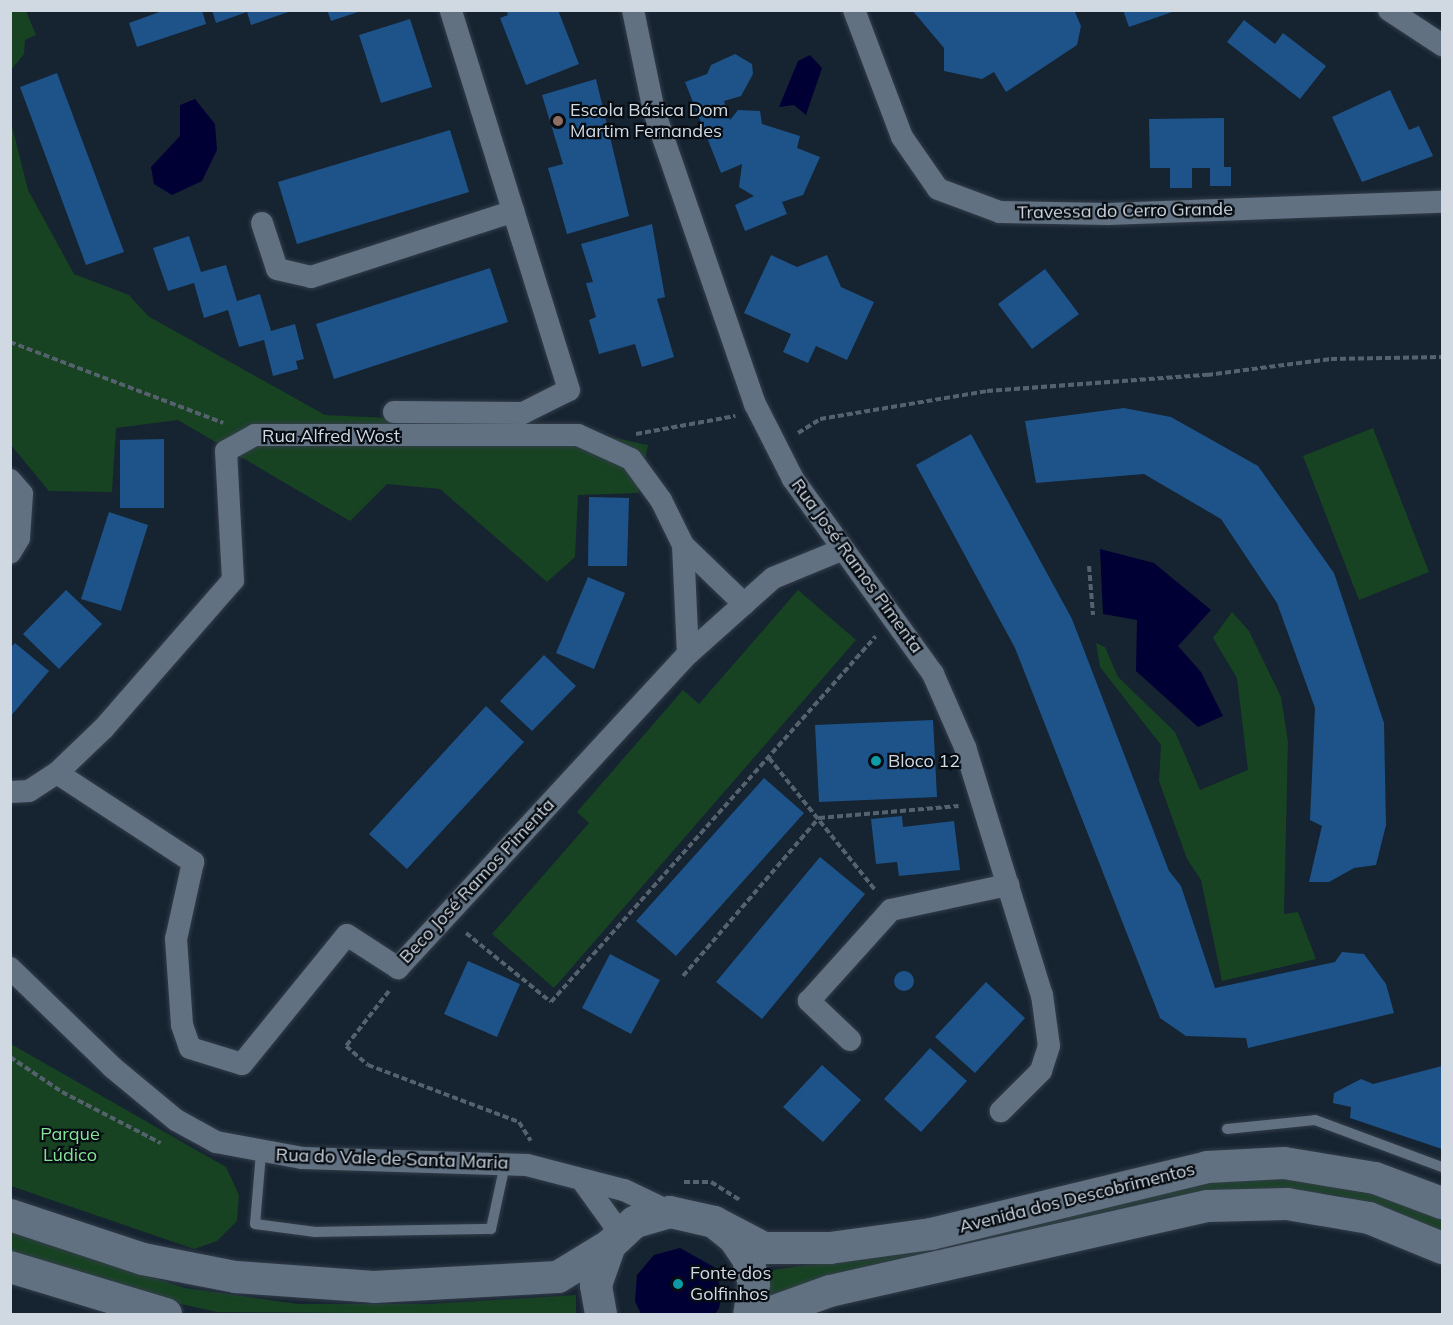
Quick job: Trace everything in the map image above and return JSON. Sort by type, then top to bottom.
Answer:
[{"type":"main road","name":"Avenida dos Descobrimentos","points":[[674,1197],[714,1222],[765,1248],[830,1248],[930,1234],[1207,1167],[1284,1163],[1375,1178],[1443,1203]]},
{"type":"main road","points":[[10,1215],[143,1259],[236,1277],[374,1287],[558,1277],[652,1215],[674,1197]]},
{"type":"main road","name":"Avenida dos Descobrimentos","points":[[766,1314],[830,1291],[1208,1206],[1287,1204],[1369,1218],[1443,1248]]},
{"type":"main road","points":[[714,1222],[748,1259],[754,1284],[749,1314]]},
{"type":"main road","points":[[601,1314],[596,1285],[615,1239]]},
{"type":"main road","points":[[10,1267],[166,1314]]},
{"type":"street","points":[[394,412],[523,413],[569,390],[451,10]]},
{"type":"street","name":"Rua José Ramos Pimenta","points":[[633,10],[654,111],[759,412],[777,447],[841,550],[895,616],[933,674],[982,804],[1042,995],[1049,1046],[1041,1071],[1001,1111]]},
{"type":"street","name":"Travessa do Cerro Grande","points":[[854,10],[902,137],[938,189],[1000,212],[1108,214],[1443,202]]},
{"type":"street","points":[[1389,10],[1443,45]]},
{"type":"street","points":[[262,223],[277,269],[311,277],[514,211]]},
{"type":"street","name":"Rua Alfred Wost","points":[[10,792],[29,791],[57,773],[104,728],[232,580],[226,452],[255,435],[578,435],[632,459],[661,500],[683,545],[688,654]]},
{"type":"street","points":[[10,480],[22,494],[19,538],[10,553]]},
{"type":"street","points":[[683,545],[744,604]]},
{"type":"street","name":"Beco José Ramos Pimenta","points":[[57,773],[193,862],[176,939],[182,1026],[189,1048],[242,1064],[347,935],[398,968],[688,654],[773,578],[841,550]]},
{"type":"street","points":[[850,1040],[809,1001],[891,910],[1008,885]]},
{"type":"street","name":"Rua do Vale de Santa Maria","points":[[10,968],[112,1067],[176,1120],[216,1142],[261,1153],[516,1165],[584,1183],[674,1197]]},
{"type":"street","points":[[584,1183],[615,1239]]},
{"type":"lane","points":[[1227,1128],[1315,1120],[1443,1167]]},
{"type":"lane","points":[[261,1153],[255,1224],[315,1232],[491,1229],[516,1165]]},
{"type":"path","points":[[10,342],[255,435]]},
{"type":"path","points":[[777,447],[820,419],[919,400],[1331,359],[1443,357]]},
{"type":"path","points":[[643,432],[759,412]]},
{"type":"path","points":[[1089,566],[1093,615]]},
{"type":"path","points":[[446,916],[551,1002],[895,616]]},
{"type":"path","points":[[769,758],[891,910]]},
{"type":"path","points":[[683,976],[819,818],[982,804]]},
{"type":"path","points":[[398,968],[389,990],[346,1046],[368,1065],[519,1122],[531,1139],[516,1165]]},
{"type":"path","points":[[10,1057],[62,1092],[171,1149]]},
{"type":"path","points":[[674,1197],[711,1182],[737,1195],[746,1210]]},
{"type":"green space","points":[[11,10],[26,11],[36,35],[25,40],[24,54],[11,70]]},
{"type":"green space","points":[[10,118],[28,190],[74,274],[129,295],[148,316],[325,415],[559,426],[648,445],[638,493],[578,495],[575,557],[547,582],[440,489],[387,484],[350,521],[178,420],[116,428],[112,492],[49,491],[11,445]]},
{"type":"green space","points":[[1373,428],[1429,572],[1359,600],[1303,456]]},
{"type":"green space","points":[[798,590],[856,640],[554,988],[492,934],[589,823],[577,812],[683,690],[699,704]]},
{"type":"green space","points":[[1232,612],[1249,631],[1281,697],[1288,742],[1284,914],[1298,912],[1316,959],[1222,981],[1201,880],[1187,859],[1159,781],[1161,745],[1100,667],[1096,643],[1105,647],[1118,677],[1175,732],[1200,790],[1248,770],[1237,678],[1213,638]]},
{"type":"green space","name":"Parque Lúdico","points":[[11,1044],[226,1167],[239,1195],[237,1221],[217,1241],[194,1249],[11,1186]]},
{"type":"green space","points":[[1273,1177],[1366,1190],[1436,1215],[1442,1219],[1442,1233],[1338,1195],[1251,1189],[1167,1197],[818,1280],[766,1297],[764,1271],[860,1258],[1180,1184]]},
{"type":"green space","points":[[11,1232],[185,1288],[298,1304],[430,1304],[576,1295],[576,1314],[217,1312],[149,1297],[11,1251]]},
{"type":"shaded area","points":[[810,55],[822,68],[806,115],[794,105],[779,107],[798,61]]},
{"type":"shaded area","points":[[195,99],[215,124],[217,150],[202,181],[172,195],[154,184],[151,167],[180,136],[180,105]]},
{"type":"shaded area","points":[[1100,549],[1154,563],[1211,610],[1178,646],[1201,672],[1223,716],[1198,727],[1136,671],[1137,620],[1103,614]]},
{"type":"shaded area","name":"Fonte dos Golfinhos","points":[[680,1248],[714,1267],[722,1294],[719,1308],[715,1314],[641,1314],[635,1301],[637,1275],[654,1255]]},
{"type":"building","points":[[165,10],[202,10],[206,24],[137,47],[129,23]]},
{"type":"building","points":[[212,10],[291,11],[251,25],[247,12],[216,23]]},
{"type":"building","points":[[327,10],[361,10],[361,11],[331,21]]},
{"type":"building","points":[[506,10],[558,10],[579,64],[526,85],[500,18],[508,15]]},
{"type":"building","points":[[912,10],[1074,10],[1081,26],[1077,45],[1006,92],[994,72],[982,79],[944,71],[944,48]]},
{"type":"building","points":[[1123,10],[1175,10],[1175,11],[1129,27]]},
{"type":"building","points":[[410,19],[432,87],[381,103],[359,35]]},
{"type":"building","points":[[1244,20],[1275,44],[1283,33],[1326,66],[1300,99],[1227,42]]},
{"type":"building","points":[[735,54],[752,64],[753,74],[741,96],[724,101],[730,120],[738,110],[760,111],[762,124],[800,136],[797,148],[820,157],[803,195],[782,202],[787,214],[745,231],[735,205],[754,196],[739,187],[742,164],[721,173],[685,82],[707,74],[711,65]]},
{"type":"building","points":[[57,73],[124,252],[86,265],[20,87]]},
{"type":"building","points":[[596,79],[629,216],[567,234],[548,168],[563,164],[542,95]]},
{"type":"building","points":[[1390,90],[1409,130],[1419,126],[1433,156],[1362,182],[1332,117]]},
{"type":"building","points":[[1224,118],[1224,167],[1231,167],[1231,186],[1210,186],[1210,168],[1192,168],[1192,188],[1170,188],[1170,168],[1150,168],[1149,119]]},
{"type":"building","points":[[450,130],[469,192],[297,244],[278,182]]},
{"type":"building","points":[[652,224],[665,297],[657,299],[674,357],[642,367],[635,344],[599,354],[589,320],[596,317],[586,283],[593,282],[581,244]]},
{"type":"building","points":[[189,236],[201,272],[226,265],[237,301],[260,294],[271,331],[295,324],[304,359],[296,361],[298,369],[273,376],[264,340],[239,347],[228,310],[204,318],[194,283],[168,291],[153,248]]},
{"type":"building","points":[[771,255],[797,267],[827,255],[841,287],[874,302],[847,360],[816,346],[808,363],[783,352],[791,334],[744,313]]},
{"type":"building","points":[[490,268],[508,322],[334,379],[316,324]]},
{"type":"building","points":[[1045,269],[1079,314],[1032,349],[998,304]]},
{"type":"building","points":[[1124,408],[1171,417],[1258,466],[1334,573],[1384,723],[1386,825],[1376,865],[1354,868],[1329,882],[1309,882],[1322,826],[1310,820],[1315,708],[1277,603],[1221,519],[1144,474],[1036,483],[1025,421]]},
{"type":"building","points":[[971,434],[1072,619],[1169,871],[1181,886],[1215,988],[1335,962],[1342,952],[1364,954],[1386,984],[1394,1013],[1248,1048],[1246,1038],[1186,1036],[1160,1018],[1015,648],[916,465]]},
{"type":"building","points":[[164,439],[164,508],[120,508],[120,440]]},
{"type":"building","points":[[589,497],[629,498],[627,566],[588,566]]},
{"type":"building","points":[[109,512],[148,525],[121,611],[81,599]]},
{"type":"building","points":[[588,577],[625,593],[594,669],[556,653]]},
{"type":"building","points":[[66,590],[102,624],[59,669],[23,634]]},
{"type":"building","points":[[15,643],[49,671],[10,717],[10,648]]},
{"type":"building","points":[[544,655],[576,686],[532,731],[500,701]]},
{"type":"building","points":[[486,706],[524,742],[407,869],[369,834]]},
{"type":"building","name":"Bloco 12","points":[[933,720],[937,797],[819,802],[815,725]]},
{"type":"building","points":[[764,778],[804,813],[676,956],[636,921]]},
{"type":"building","points":[[902,816],[903,827],[954,821],[960,870],[899,876],[897,862],[876,864],[871,819]]},
{"type":"building","points":[[820,857],[865,894],[762,1019],[716,982]]},
{"type":"building","points":[[610,954],[660,980],[631,1034],[582,1008]]},
{"type":"building","points":[[468,961],[520,984],[497,1037],[444,1014]]},
{"type":"building","points":[[904,971],[911,974],[914,981],[911,988],[904,991],[897,988],[894,981],[897,974]]},
{"type":"building","points":[[986,982],[1025,1018],[975,1073],[935,1037]]},
{"type":"building","points":[[930,1048],[967,1081],[921,1132],[884,1099]]},
{"type":"building","points":[[822,1065],[861,1100],[823,1142],[783,1107]]},
{"type":"building","points":[[1442,1066],[1442,1149],[1350,1118],[1351,1107],[1333,1103],[1334,1093],[1361,1079],[1373,1084]]},
{"type":"place","name":"Escola Básica Dom Martim Fernandes","points":[[558,121]]},
{"type":"place","name":"Bloco 12","points":[[876,761]]},
{"type":"place","name":"Fonte dos Golfinhos","points":[[678,1284]]}]
